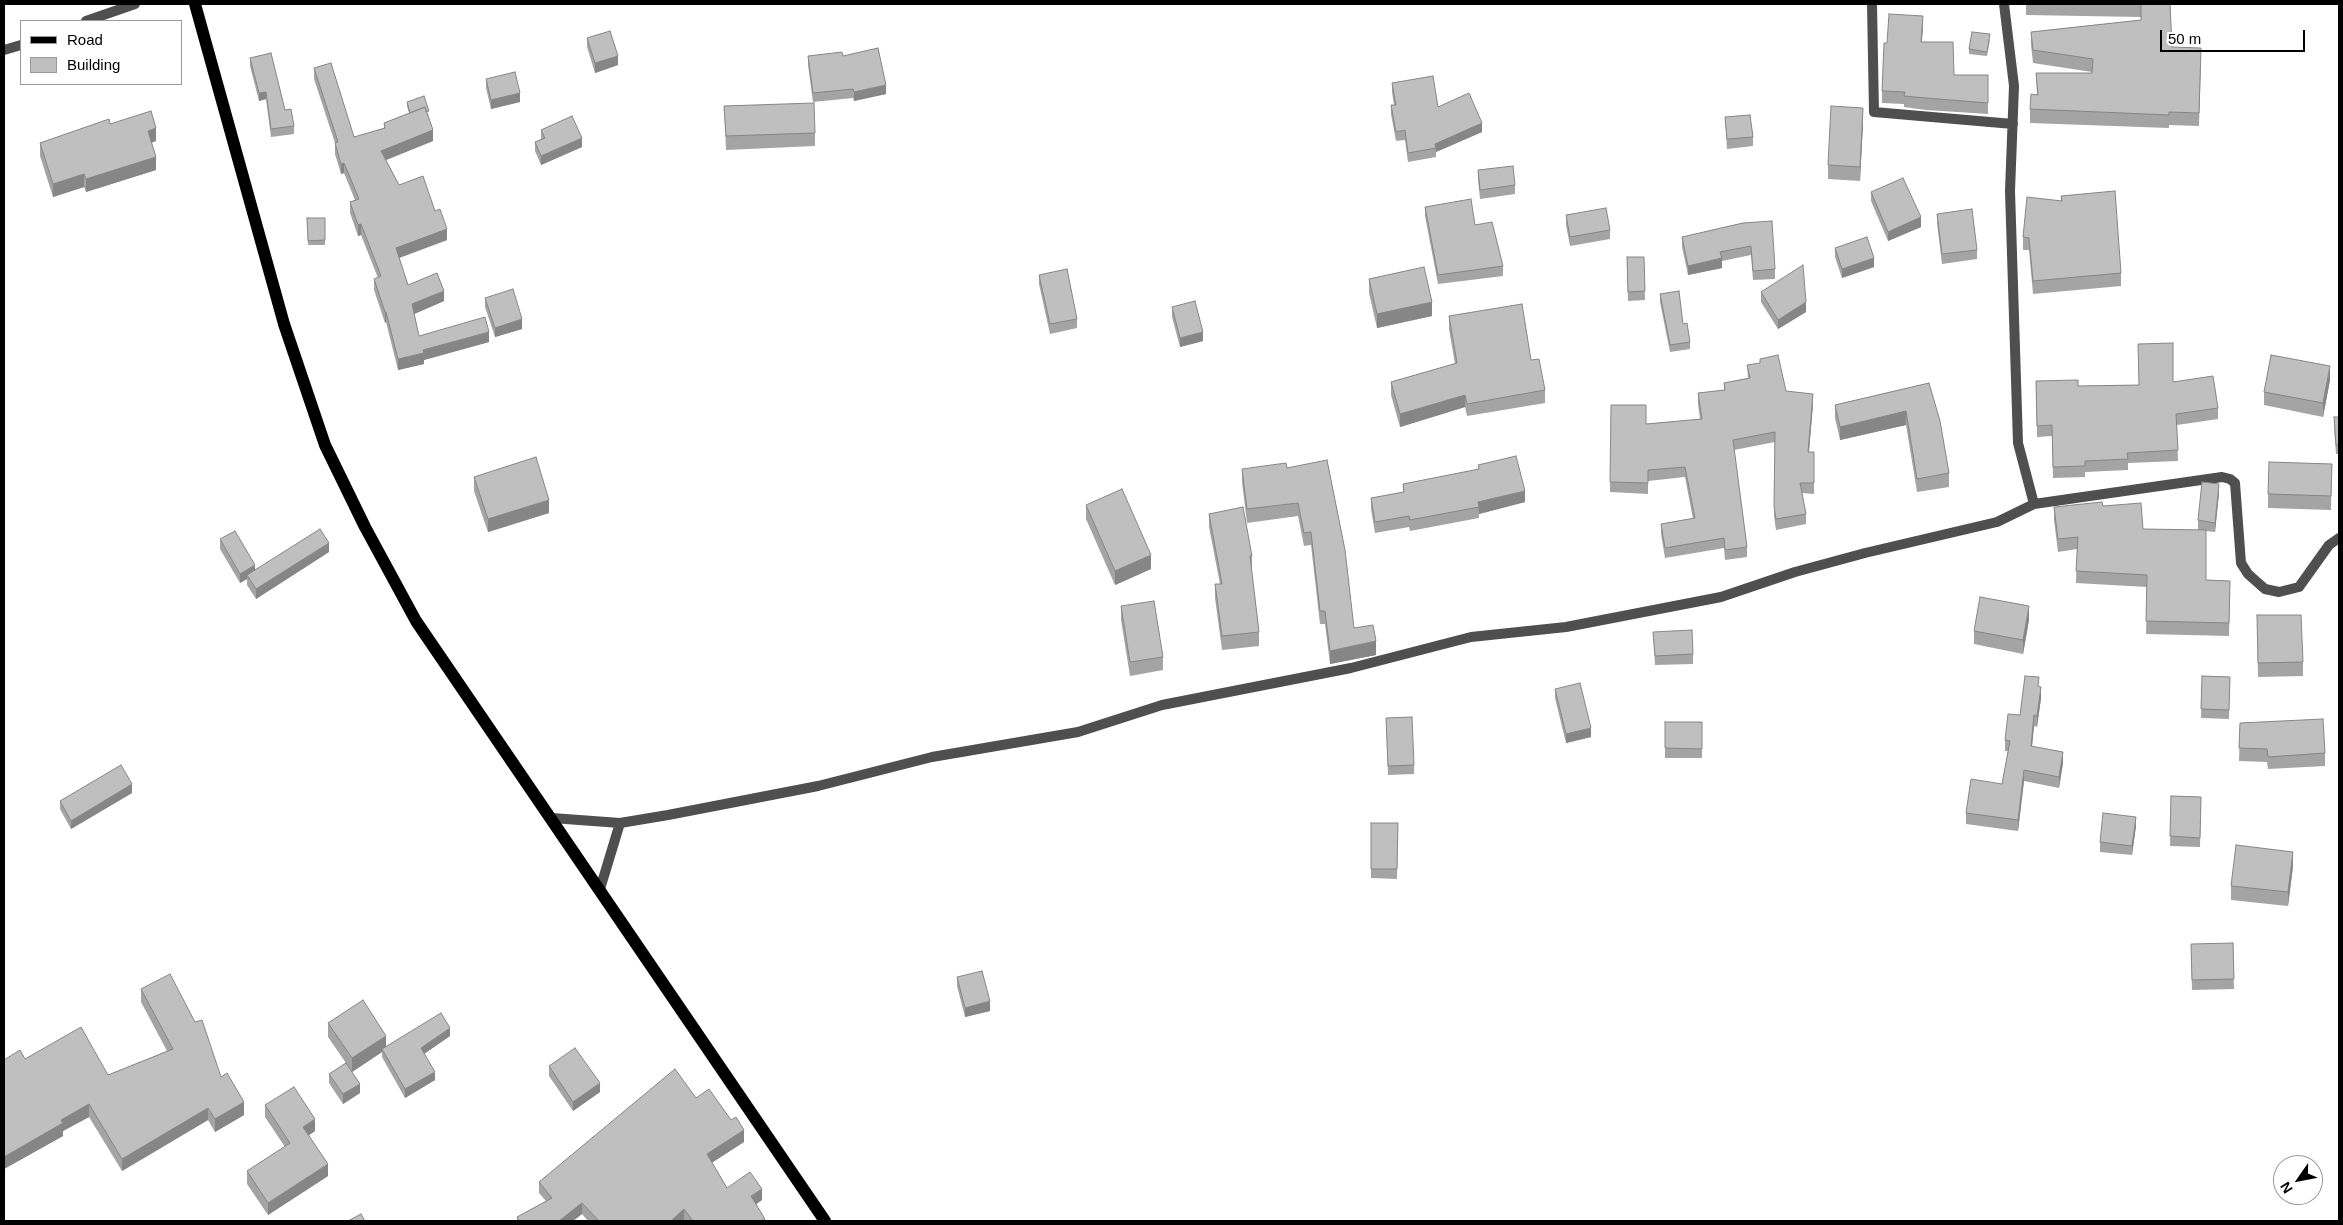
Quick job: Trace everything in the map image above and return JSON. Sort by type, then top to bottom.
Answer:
[{"type":"main road","points":[[195,4],[284,324],[325,445],[365,527],[416,621],[825,1221]]},
{"type":"street","points":[[89,20],[134,4]]},
{"type":"street","points":[[1872,4],[1874,112],[2013,124]]},
{"type":"street","points":[[2004,4],[2014,86],[2010,191],[2018,443],[2034,504]]},
{"type":"street","points":[[4,50],[20,45]]},
{"type":"street","points":[[552,818],[620,823],[818,786],[932,757],[1078,732],[1162,705],[1351,668],[1471,637],[1566,627],[1721,597],[1795,572],[1856,555],[1997,522],[2034,504],[2213,478],[2222,477],[2230,479],[2234,483],[2241,563],[2248,574],[2265,589],[2280,592],[2299,587],[2330,545],[2339,538]]},
{"type":"street","points":[[600,889],[620,823]]},
{"type":"building","points":[[2141,4],[2170,4],[2172,47],[2201,48],[2199,113],[2169,112],[2169,115],[2030,109],[2031,94],[2038,95],[2036,73],[2092,73],[2093,59],[2033,50],[2031,32],[2141,20]]},
{"type":"building","points":[[1889,14],[1923,16],[1921,42],[1953,42],[1954,75],[1988,75],[1988,103],[1904,96],[1905,92],[1882,91],[1884,43],[1887,43]]},
{"type":"building","points":[[610,31],[618,56],[595,63],[587,38]]},
{"type":"building","points":[[1972,32],[1990,34],[1987,52],[1969,49]]},
{"type":"building","points":[[878,48],[886,85],[854,92],[853,89],[813,93],[808,56],[842,52],[843,56]]},
{"type":"building","points":[[271,53],[285,110],[291,109],[294,126],[271,129],[266,92],[259,93],[250,58]]},
{"type":"building","points":[[331,63],[354,137],[385,128],[384,123],[425,107],[433,130],[381,151],[399,185],[423,176],[435,211],[440,209],[447,229],[396,248],[408,285],[437,273],[444,291],[412,304],[419,336],[485,317],[489,332],[423,350],[424,353],[398,359],[386,312],[374,279],[381,276],[361,224],[358,225],[350,202],[359,199],[344,163],[341,164],[335,143],[338,142],[314,68]]},
{"type":"building","points":[[515,72],[520,93],[491,100],[486,79]]},
{"type":"building","points":[[1433,76],[1438,107],[1469,93],[1482,123],[1435,144],[1436,148],[1408,153],[1405,130],[1396,132],[1391,105],[1396,105],[1392,83]]},
{"type":"building","points":[[424,96],[429,111],[426,112],[425,107],[410,113],[407,102]]},
{"type":"building","points":[[814,103],[815,133],[726,136],[724,106]]},
{"type":"building","points":[[1831,106],[1863,108],[1860,167],[1828,165]]},
{"type":"building","points":[[151,111],[156,128],[148,131],[156,157],[86,179],[84,174],[53,184],[40,143],[109,119],[110,124]]},
{"type":"building","points":[[1750,115],[1753,137],[1727,139],[1725,117]]},
{"type":"building","points":[[572,116],[582,138],[541,156],[535,142],[545,138],[541,130]]},
{"type":"building","points":[[1513,166],[1515,185],[1480,190],[1478,170]]},
{"type":"building","points":[[1903,178],[1921,217],[1888,232],[1871,192]]},
{"type":"building","points":[[2115,191],[2121,273],[2033,281],[2029,238],[2023,237],[2027,197],[2062,201],[2061,196]]},
{"type":"building","points":[[1471,199],[1475,225],[1492,222],[1503,266],[1438,275],[1425,207]]},
{"type":"building","points":[[1606,208],[1610,230],[1570,237],[1566,215]]},
{"type":"building","points":[[1972,209],[1977,250],[1942,254],[1937,214]]},
{"type":"building","points":[[307,218],[325,218],[325,240],[308,241]]},
{"type":"building","points":[[1772,221],[1775,269],[1753,271],[1751,246],[1720,252],[1722,258],[1688,266],[1682,237],[1743,223]]},
{"type":"building","points":[[1867,237],[1874,258],[1842,269],[1835,248]]},
{"type":"building","points":[[1627,257],[1644,257],[1645,291],[1628,292]]},
{"type":"building","points":[[1803,265],[1806,302],[1778,320],[1761,292]]},
{"type":"building","points":[[1424,267],[1432,302],[1377,314],[1369,279]]},
{"type":"building","points":[[1067,269],[1077,319],[1050,324],[1039,275]]},
{"type":"building","points":[[513,289],[522,319],[495,328],[485,298]]},
{"type":"building","points":[[1679,291],[1683,324],[1687,323],[1690,342],[1670,345],[1660,294]]},
{"type":"building","points":[[1195,301],[1203,332],[1180,338],[1172,307]]},
{"type":"building","points":[[1522,304],[1531,360],[1539,359],[1545,390],[1467,404],[1465,395],[1400,414],[1391,382],[1457,363],[1449,316]]},
{"type":"building","points":[[2173,343],[2173,382],[2213,376],[2218,408],[2176,414],[2178,450],[2127,453],[2128,459],[2085,461],[2085,466],[2053,467],[2052,425],[2037,426],[2036,381],[2078,380],[2078,386],[2139,385],[2138,344]]},
{"type":"building","points":[[1778,355],[1786,391],[1813,394],[1808,452],[1814,452],[1814,483],[1800,483],[1806,514],[1776,519],[1774,506],[1775,432],[1733,440],[1747,547],[1725,550],[1724,538],[1665,548],[1661,524],[1695,518],[1685,467],[1648,470],[1648,483],[1610,482],[1611,405],[1646,405],[1646,424],[1702,419],[1698,393],[1725,390],[1724,383],[1750,378],[1747,365],[1760,363],[1760,359]]},
{"type":"building","points":[[2271,355],[2330,366],[2323,403],[2264,392]]},
{"type":"building","points":[[1929,383],[1940,421],[1949,473],[1917,479],[1906,411],[1840,427],[1835,405]]},
{"type":"building","points":[[2334,417],[2339,417],[2339,444],[2336,445]]},
{"type":"building","points":[[1516,456],[1525,491],[1478,502],[1479,507],[1410,520],[1409,516],[1375,522],[1371,498],[1404,492],[1403,484],[1479,469],[1478,465]]},
{"type":"building","points":[[536,457],[549,500],[488,519],[474,477]]},
{"type":"building","points":[[1327,460],[1345,550],[1354,628],[1373,625],[1376,641],[1330,651],[1325,611],[1320,611],[1311,532],[1304,533],[1298,503],[1247,509],[1242,469],[1286,463],[1287,468]]},
{"type":"building","points":[[2269,462],[2332,464],[2331,496],[2268,494]]},
{"type":"building","points":[[2202,482],[2219,484],[2215,523],[2198,520]]},
{"type":"building","points":[[1122,489],[1151,555],[1115,571],[1086,505]]},
{"type":"building","points":[[2102,502],[2103,506],[2141,503],[2143,529],[2206,530],[2206,580],[2230,581],[2229,623],[2146,621],[2147,575],[2076,571],[2078,537],[2058,539],[2054,507]]},
{"type":"building","points":[[1243,507],[1252,556],[1250,556],[1259,632],[1222,636],[1215,584],[1222,584],[1209,514]]},
{"type":"building","points":[[320,529],[329,543],[256,589],[247,575]]},
{"type":"building","points":[[235,531],[255,565],[240,574],[220,539]]},
{"type":"building","points":[[1980,597],[2029,606],[2023,640],[1974,631]]},
{"type":"building","points":[[1154,601],[1163,657],[1130,662],[1121,606]]},
{"type":"building","points":[[2257,615],[2301,615],[2303,662],[2258,663]]},
{"type":"building","points":[[1692,630],[1693,654],[1655,656],[1653,632]]},
{"type":"building","points":[[2025,676],[2039,677],[2038,686],[2041,687],[2037,716],[2034,715],[2031,746],[2063,752],[2059,777],[2024,770],[2018,820],[1966,813],[1971,779],[2002,784],[2010,741],[2005,740],[2008,714],[2020,715]]},
{"type":"building","points":[[2202,676],[2230,677],[2229,710],[2201,709]]},
{"type":"building","points":[[1580,683],[1591,728],[1566,734],[1555,689]]},
{"type":"building","points":[[1412,717],[1414,765],[1388,766],[1386,718]]},
{"type":"building","points":[[2323,719],[2325,753],[2268,757],[2267,749],[2239,748],[2240,723]]},
{"type":"building","points":[[1665,722],[1702,722],[1702,749],[1665,748]]},
{"type":"building","points":[[121,765],[132,784],[71,821],[60,801]]},
{"type":"building","points":[[2171,796],[2201,797],[2200,838],[2170,836]]},
{"type":"building","points":[[2103,813],[2136,817],[2132,846],[2100,842]]},
{"type":"building","points":[[1371,823],[1398,823],[1397,869],[1371,869]]},
{"type":"building","points":[[2236,845],[2293,852],[2288,892],[2231,886]]},
{"type":"building","points":[[2233,943],[2234,979],[2192,980],[2191,944]]},
{"type":"building","points":[[982,971],[990,1001],[965,1008],[957,977]]},
{"type":"building","points":[[170,974],[195,1022],[202,1020],[221,1077],[227,1073],[244,1102],[215,1119],[208,1108],[122,1159],[89,1104],[61,1120],[63,1123],[4,1157],[4,1060],[20,1050],[25,1059],[81,1027],[108,1075],[173,1049],[141,989]]},
{"type":"building","points":[[363,1000],[386,1036],[352,1058],[328,1023]]},
{"type":"building","points":[[441,1013],[450,1028],[421,1048],[435,1072],[405,1089],[382,1049]]},
{"type":"building","points":[[575,1048],[600,1083],[573,1102],[549,1066]]},
{"type":"building","points":[[346,1063],[360,1084],[343,1094],[329,1074]]},
{"type":"building","points":[[675,1069],[696,1098],[709,1089],[731,1120],[736,1117],[744,1130],[707,1154],[727,1188],[750,1172],[762,1189],[751,1196],[765,1219],[761,1221],[693,1221],[684,1209],[671,1221],[599,1221],[582,1203],[559,1221],[519,1221],[517,1217],[552,1198],[539,1182]]},
{"type":"building","points":[[294,1087],[315,1119],[303,1127],[328,1164],[268,1203],[247,1171],[290,1143],[265,1105]]},
{"type":"building","points":[[361,1214],[365,1221],[348,1221]]}]
